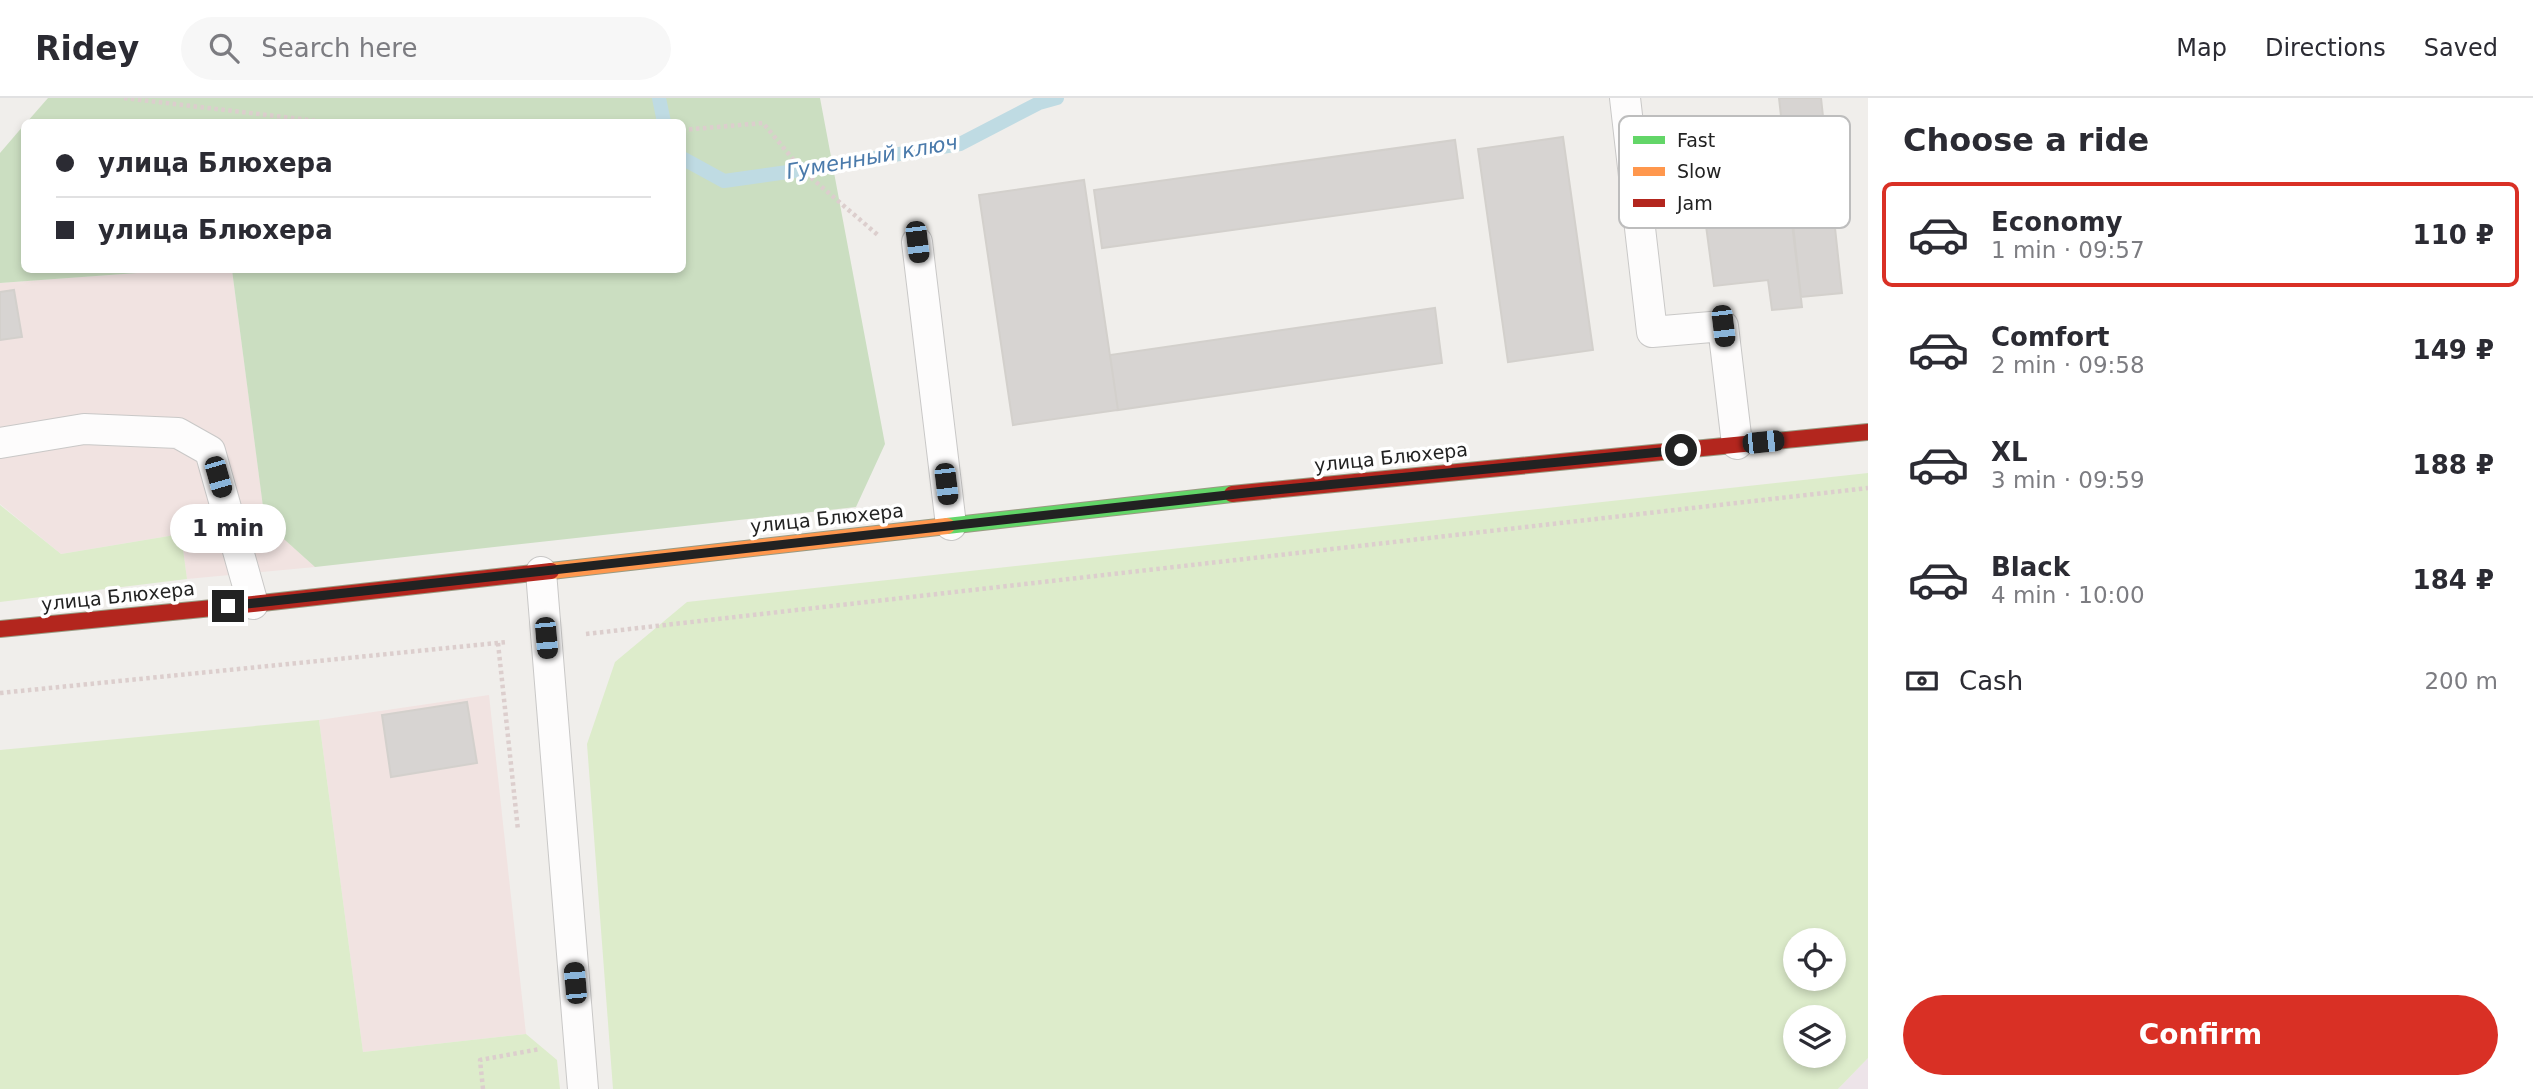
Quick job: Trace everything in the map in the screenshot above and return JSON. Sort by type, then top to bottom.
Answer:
[{"type":"main road","name":"улица Блюхера","points":[[0,629],[253,604],[1264,491],[1868,432]]},
{"type":"lane","points":[[1625,98],[1627,116]]},
{"type":"lane","points":[[1640,228],[1652,332],[1723,326],[1737,444]]},
{"type":"lane","points":[[917,242],[951,525]]},
{"type":"lane","points":[[0,443],[84,429],[178,433],[210,451],[253,604]]},
{"type":"lane","points":[[541,572],[583,1089]]},
{"type":"path","points":[[124,98],[301,119]]},
{"type":"path","points":[[686,130],[763,123],[802,170],[881,237],[917,242]]},
{"type":"path","points":[[0,693],[546,638],[1868,488]]},
{"type":"path","points":[[498,643],[519,832]]},
{"type":"path","points":[[483,1089],[480,1060],[542,1048]]},
{"type":"shaded area","points":[[137,273],[232,273],[265,521],[315,567],[187,579],[181,534],[61,554],[0,504],[0,283]]},
{"type":"shaded area","points":[[489,695],[526,1034],[363,1052],[319,720]]},
{"type":"shaded area","points":[[1868,1058],[1868,1089],[1838,1089]]},
{"type":"green space","points":[[48,98],[820,98],[885,444],[856,507],[315,567],[265,522],[232,273],[686,273],[686,119],[30,119]]},
{"type":"green space","points":[[21,128],[21,273],[137,273],[0,283],[0,153]]},
{"type":"green space","points":[[1868,473],[1868,1058],[1838,1089],[613,1089],[587,744],[615,662],[687,602]]},
{"type":"green space","points":[[0,505],[61,554],[181,534],[187,579],[0,602]]},
{"type":"green space","points":[[319,720],[363,1052],[526,1034],[557,1060],[560,1089],[0,1089],[0,750]]},
{"type":"building","points":[[1779,98],[1821,98],[1823,116],[1781,116]]},
{"type":"building","points":[[1563,137],[1593,350],[1508,362],[1478,149]]},
{"type":"building","points":[[1455,140],[1463,198],[1102,248],[1094,190]]},
{"type":"building","points":[[1084,180],[1118,410],[1013,425],[979,195]]},
{"type":"building","points":[[1706,228],[1793,228],[1802,307],[1772,310],[1768,280],[1714,286]]},
{"type":"building","points":[[1793,228],[1835,228],[1842,293],[1801,297]]},
{"type":"building","points":[[14,290],[22,337],[0,340],[0,292]]},
{"type":"building","points":[[1435,308],[1442,363],[1118,410],[1110,355]]},
{"type":"building","points":[[467,702],[477,763],[391,777],[382,715]]},
{"type":"waterway","name":"Гуменный ключ","points":[[659,98],[663,119]]},
{"type":"waterway","name":"Гуменный ключ","points":[[686,160],[724,181],[960,144],[1039,103],[1057,98]]},
{"type":"traffic: fast","points":[[947,526],[1232,494]]},
{"type":"traffic: slow","points":[[551,571],[947,526]]},
{"type":"traffic: jam","points":[[1232,494],[1868,432]]},
{"type":"traffic: jam","points":[[0,629],[551,571]]},
{"type":"route","points":[[228,606],[1264,491],[1681,450]]}]
